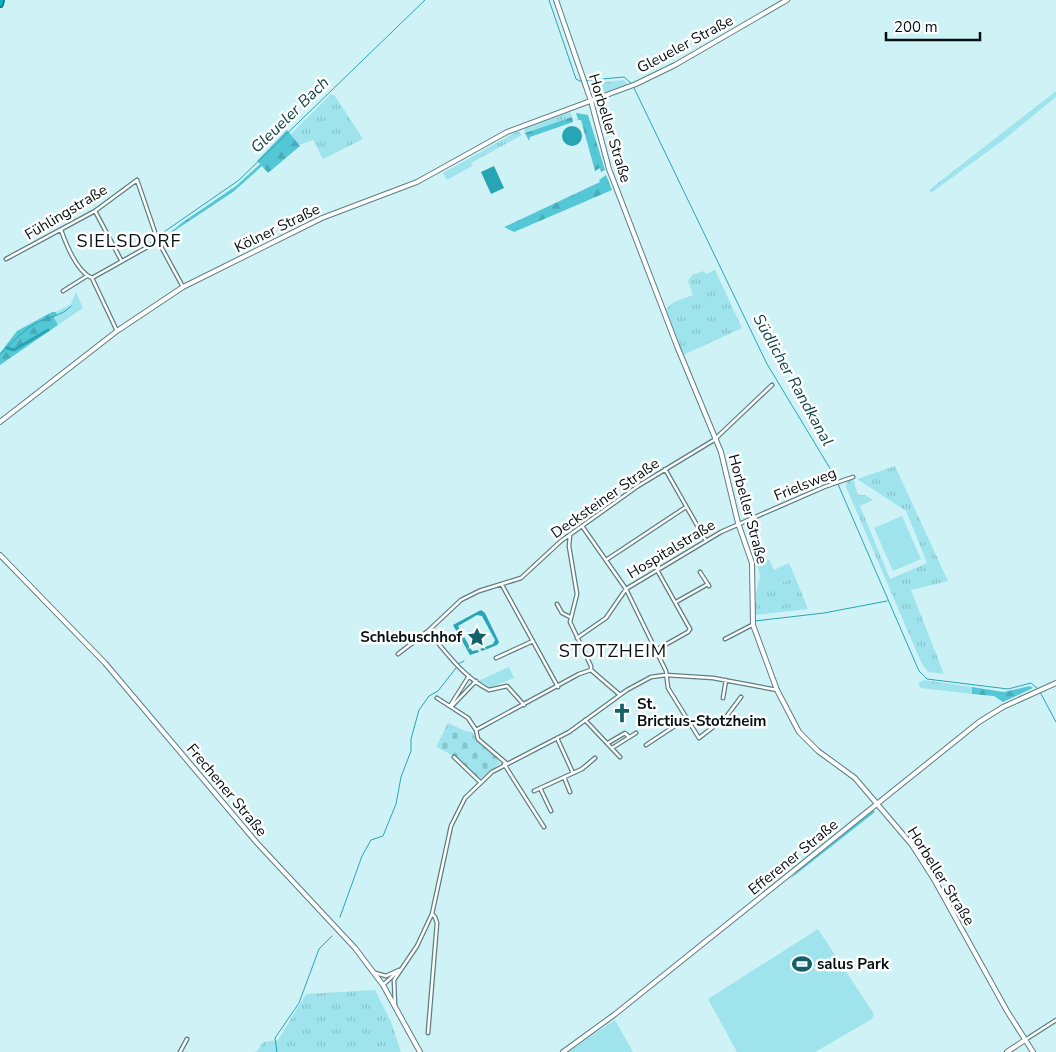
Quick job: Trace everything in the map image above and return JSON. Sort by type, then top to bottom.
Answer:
[{"type":"highway","points":[[0,4],[1,0]]},
{"type":"main road","name":"Horbeller Straße","points":[[556,0],[583,77],[609,169],[676,346],[717,438],[738,523],[753,570],[751,610],[753,625],[777,690],[790,718],[804,738],[856,778],[918,854],[1033,1052]]},
{"type":"main road","name":"Gleueler Straße","points":[[590,101],[636,84],[675,65],[787,0]]},
{"type":"main road","name":"Kölner Straße","points":[[0,422],[116,331],[183,287],[322,218],[417,182],[507,132],[590,101]]},
{"type":"main road","name":"Frechener Straße","points":[[0,555],[106,663],[257,843],[354,948],[383,985],[420,1052]]},
{"type":"main road","name":"Efferener Straße","points":[[563,1052],[614,1015],[979,722],[1056,683]]},
{"type":"main road","points":[[1007,1052],[1025,1040]]},
{"type":"street","name":"Fühlingstraße","points":[[6,260],[95,211],[137,180],[158,241]]},
{"type":"street","points":[[95,211],[121,260]]},
{"type":"street","points":[[61,230],[70,252],[87,276],[92,278],[116,331]]},
{"type":"street","points":[[92,278],[121,260],[158,241],[183,287]]},
{"type":"street","points":[[62,291],[87,276]]},
{"type":"street","name":"Decksteiner Straße","points":[[398,654],[469,595],[524,576],[560,541],[665,469],[717,438],[772,385]]},
{"type":"street","points":[[665,469],[706,540]]},
{"type":"street","name":"Frielsweg","points":[[738,523],[853,477]]},
{"type":"street","points":[[606,560],[686,507]]},
{"type":"street","name":"Hospitalstraße","points":[[577,638],[606,618],[626,589],[706,540],[738,523]]},
{"type":"street","points":[[582,526],[626,589],[656,650],[666,675],[668,688],[700,738],[726,717],[741,697]]},
{"type":"street","points":[[570,535],[569,546],[577,594],[570,617],[571,628],[591,666],[591,670],[620,695]]},
{"type":"street","points":[[560,541],[569,546]]},
{"type":"street","points":[[656,650],[689,631],[690,626],[657,570]]},
{"type":"street","points":[[676,602],[708,585],[700,572]]},
{"type":"street","points":[[502,585],[558,686]]},
{"type":"street","points":[[557,604],[562,613],[570,617]]},
{"type":"street","points":[[725,639],[753,625]]},
{"type":"street","points":[[428,631],[453,662],[476,682],[488,690],[507,686],[524,705]]},
{"type":"street","points":[[496,658],[533,641]]},
{"type":"street","points":[[476,730],[579,674],[591,670]]},
{"type":"street","points":[[383,985],[400,969],[417,946],[432,914],[451,826],[461,804],[480,782],[505,763],[557,738],[642,681],[666,675],[726,680],[777,690]]},
{"type":"street","points":[[451,706],[469,676]]},
{"type":"street","points":[[723,698],[726,680]]},
{"type":"street","points":[[451,706],[476,682]]},
{"type":"street","points":[[437,698],[468,718],[476,730],[478,739],[505,763],[544,827]]},
{"type":"street","points":[[646,745],[687,718]]},
{"type":"street","points":[[585,720],[620,757]]},
{"type":"street","points":[[608,743],[625,733],[629,737]]},
{"type":"street","points":[[612,748],[636,733]]},
{"type":"street","points":[[557,738],[573,773]]},
{"type":"street","points":[[454,757],[480,782]]},
{"type":"street","points":[[534,791],[573,773],[595,758]]},
{"type":"street","points":[[564,777],[570,792]]},
{"type":"street","points":[[540,788],[551,812]]},
{"type":"street","points":[[428,1033],[437,923],[436,917],[432,914]]},
{"type":"street","points":[[375,973],[386,976],[400,969]]},
{"type":"street","points":[[396,1008],[393,984],[400,969]]},
{"type":"street","points":[[1025,1040],[1056,1020]]},
{"type":"street","points":[[180,1052],[187,1039]]},
{"type":"green space","points":[[624,80],[628,85],[600,95],[593,94],[588,84]]},
{"type":"green space","points":[[1056,91],[1056,97],[1002,141],[931,193],[929,190]]},
{"type":"green space","points":[[331,94],[335,96],[363,139],[323,159],[313,140],[299,145],[290,135]]},
{"type":"green space","points":[[570,112],[572,117],[525,133],[524,128]]},
{"type":"green space","points":[[576,113],[588,115],[605,170],[601,172],[600,168],[595,171],[581,120],[578,120]]},
{"type":"green space","points":[[572,117],[573,122],[530,137],[529,141],[525,133]]},
{"type":"green space","points":[[287,130],[300,146],[268,173],[262,166],[233,192],[162,239],[183,222],[236,186],[260,164],[257,161]]},
{"type":"green space","points":[[518,131],[522,135],[471,163],[472,166],[447,180],[443,173]]},
{"type":"green space","points":[[606,175],[612,190],[514,232],[504,227],[600,182],[599,180]]},
{"type":"green space","points":[[715,270],[742,328],[683,355],[666,309],[674,302],[693,295],[688,281],[692,275],[704,271],[706,274]]},
{"type":"green space","points":[[76,292],[83,308],[58,325],[54,317],[57,315],[56,312],[71,304]]},
{"type":"green space","points":[[52,312],[56,312],[57,315],[54,317],[58,325],[0,365],[0,353],[17,331]]},
{"type":"green space","points":[[895,466],[948,581],[911,590],[944,674],[928,672],[921,662],[846,487],[847,481],[853,479],[858,495],[865,495],[873,500],[860,506],[890,579],[927,563],[906,511],[857,479]]},
{"type":"green space","points":[[902,516],[921,559],[893,571],[874,528]]},
{"type":"green space","points":[[769,559],[774,570],[789,563],[795,577],[756,594],[760,576],[757,564]]},
{"type":"green space","points":[[795,577],[808,609],[755,615],[756,594]]},
{"type":"green space","points":[[509,667],[514,678],[491,687],[478,681]]},
{"type":"green space","points":[[924,680],[972,687],[972,694],[921,688],[918,683]]},
{"type":"green space","points":[[1030,686],[1033,688],[1003,702],[994,696],[972,694],[972,687],[1004,692]]},
{"type":"green space","points":[[448,723],[465,731],[472,732],[477,741],[494,754],[500,763],[480,779],[456,757],[436,747]]},
{"type":"green space","points":[[873,810],[875,812],[790,879],[805,863]]},
{"type":"green space","name":"salus Park","points":[[818,929],[874,1014],[872,1019],[815,1052],[737,1052],[708,999]]},
{"type":"green space","points":[[375,990],[391,1022],[401,1052],[254,1052],[258,1050],[263,1042],[278,1040],[306,994]]},
{"type":"green space","points":[[615,1020],[633,1052],[567,1052]]},
{"type":"shaded area","points":[[568,126],[576,126],[582,132],[582,140],[576,146],[568,146],[562,140],[562,132]]},
{"type":"shaded area","points":[[494,166],[504,188],[491,194],[481,172]]},
{"type":"shaded area","points":[[481,610],[485,613],[499,642],[497,645],[482,651],[480,649],[493,644],[495,640],[482,616],[477,615],[458,626],[472,651],[478,650],[479,652],[470,655],[453,625]]},
{"type":"waterway","name":"Gleueler Bach","points":[[161,234],[239,180],[425,0]]},
{"type":"waterway","name":"Südlicher Randkanal","points":[[549,0],[576,79],[580,81],[624,77],[632,84]]},
{"type":"waterway","name":"Südlicher Randkanal","points":[[634,88],[767,364],[834,475],[919,671],[927,679],[1008,689],[1031,683],[1038,689]]},
{"type":"waterway","name":"Gleueler Bach","points":[[0,354],[31,326],[64,312],[71,306]]},
{"type":"waterway","points":[[7,348],[14,350],[48,330]]},
{"type":"waterway","points":[[755,621],[824,613],[887,601]]},
{"type":"waterway","points":[[458,664],[464,661]]},
{"type":"waterway","points":[[340,917],[362,856],[371,840],[383,836],[396,804],[401,777],[411,751],[411,739],[419,710],[429,696],[438,691],[456,668]]},
{"type":"waterway","name":"Südlicher Randkanal","points":[[1040,692],[1056,722]]},
{"type":"waterway","points":[[277,1052],[275,1038],[299,1003],[319,949],[332,936]]},
{"type":"place","name":"Schlebuschhof","points":[[477,637]]},
{"type":"place","name":"St. Brictius-Stotzheim","points":[[622,713]]},
{"type":"place","name":"salus Park","points":[[802,964]]},
{"type":"district","name":"SIELSDORF","points":[[129,241]]},
{"type":"district","name":"STOTZHEIM","points":[[613,651]]}]
